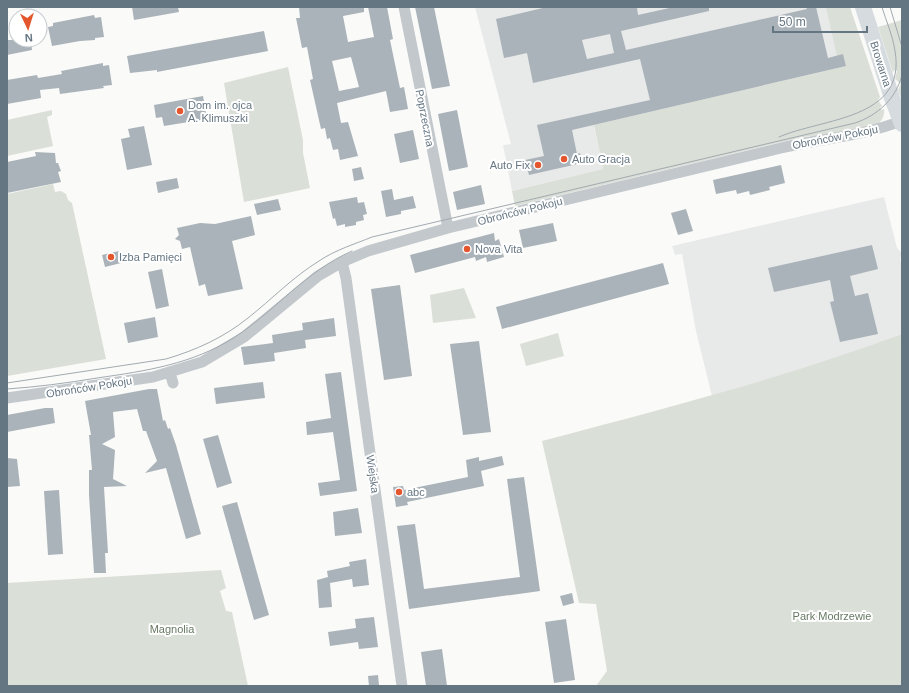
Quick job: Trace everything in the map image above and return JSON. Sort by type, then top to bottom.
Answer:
[{"type":"main road","name":"Browarna","points":[[863,7],[901,122]]},
{"type":"street","name":"Poprzeczna","points":[[404,7],[448,228]]},
{"type":"street","name":"Obrońców Pokoju","points":[[7,398],[171,378],[227,348],[266,320],[318,276],[342,262],[368,251],[448,228],[793,145],[863,134],[901,122]]},
{"type":"street","name":"Wiejska","points":[[342,262],[347,285],[402,686]]},
{"type":"shaded area","points":[[475,7],[831,7],[849,68],[594,127],[603,169],[512,191],[503,145],[511,144]]},
{"type":"shaded area","points":[[884,197],[897,248],[902,253],[900,259],[902,267],[902,334],[836,358],[712,396],[696,331],[682,254],[675,255],[672,246]]},
{"type":"green space","points":[[826,7],[850,7],[880,97],[878,100],[882,106],[880,108],[882,110],[884,109],[883,118],[878,124],[850,132],[803,137],[515,206],[512,191],[603,169],[594,125],[846,66],[843,54],[837,56]]},
{"type":"green space","points":[[902,20],[902,101],[898,90],[901,84],[895,79],[897,71],[894,70],[893,73],[878,27]]},
{"type":"green space","points":[[288,67],[303,140],[303,153],[310,188],[244,202],[224,83]]},
{"type":"green space","points":[[52,110],[52,115],[47,117],[53,146],[7,156],[7,120]]},
{"type":"green space","points":[[53,184],[55,192],[61,191],[66,194],[68,200],[72,203],[106,359],[7,376],[7,194]]},
{"type":"green space","points":[[464,288],[476,318],[433,323],[430,295]]},
{"type":"green space","points":[[558,333],[564,356],[526,366],[520,344]]},
{"type":"green space","name":"Park Modrzewie","points":[[902,334],[902,686],[596,686],[607,671],[596,604],[579,603],[542,441],[678,405],[768,379]]},
{"type":"green space","name":"Magnolia","points":[[221,570],[226,588],[220,591],[226,611],[232,612],[248,686],[7,686],[7,583]]},
{"type":"building","points":[[132,7],[178,7],[179,12],[134,20]]},
{"type":"building","points":[[299,7],[364,7],[364,12],[343,16],[348,42],[374,37],[368,7],[387,7],[393,39],[390,40],[400,88],[404,87],[408,109],[390,112],[386,91],[337,103],[341,123],[348,122],[358,156],[340,160],[338,149],[333,150],[330,138],[327,139],[325,128],[321,129],[310,80],[313,79],[307,47],[302,48],[296,18],[300,18]],"holes":[[[351,57],[359,87],[339,91],[332,61]]]},
{"type":"building","points":[[415,7],[434,7],[450,86],[432,89]]},
{"type":"building","points":[[547,7],[637,7],[638,15],[674,7],[709,7],[709,11],[621,31],[626,50],[807,9],[806,7],[816,7],[828,58],[843,54],[846,66],[572,130],[577,154],[580,153],[582,163],[529,175],[525,160],[544,156],[537,125],[650,100],[640,59],[533,83],[527,53],[504,58],[496,19]],"holes":[[[610,34],[614,53],[587,59],[582,40]]]},
{"type":"building","points":[[94,15],[95,18],[101,17],[104,37],[95,38],[95,40],[52,46],[48,27],[53,26],[53,23]]},
{"type":"building","points":[[264,31],[268,51],[157,72],[157,70],[130,73],[127,56]]},
{"type":"building","points":[[7,40],[8,48],[32,48],[32,50],[7,55]]},
{"type":"building","points":[[103,63],[103,66],[109,65],[112,85],[103,86],[104,88],[60,94],[59,88],[40,90],[41,98],[7,104],[7,80],[37,75],[38,78],[62,74],[61,71]]},
{"type":"building","name":"Dom im. ojca A. Klimuszki","points":[[203,96],[207,119],[164,126],[162,117],[156,118],[154,105]]},
{"type":"building","points":[[457,110],[468,167],[449,171],[438,114]]},
{"type":"building","points":[[144,126],[152,165],[127,170],[121,139],[130,137],[128,129]]},
{"type":"building","points":[[413,130],[419,159],[400,163],[394,134]]},
{"type":"building","points":[[35,152],[55,153],[56,163],[58,163],[61,171],[58,172],[61,182],[7,193],[7,162],[36,156]]},
{"type":"building","points":[[781,165],[785,183],[769,187],[770,190],[750,195],[749,191],[737,194],[736,190],[716,194],[713,180]]},
{"type":"building","points":[[361,167],[364,179],[354,181],[352,169]]},
{"type":"building","points":[[177,178],[179,188],[158,193],[156,182]]},
{"type":"building","points":[[481,185],[485,204],[457,210],[453,192]]},
{"type":"building","points":[[392,189],[394,200],[413,196],[416,208],[401,211],[401,214],[386,217],[381,191]]},
{"type":"building","points":[[357,197],[358,203],[364,202],[367,214],[363,215],[364,220],[356,222],[356,225],[345,227],[345,224],[337,226],[335,218],[333,219],[329,202]]},
{"type":"building","points":[[278,199],[281,210],[257,215],[254,204]]},
{"type":"building","points":[[686,209],[693,231],[678,235],[671,213]]},
{"type":"building","points":[[251,216],[255,235],[232,241],[243,289],[208,296],[205,284],[199,286],[190,247],[182,249],[180,241],[175,239],[179,235],[177,228],[200,223],[215,224]]},
{"type":"building","points":[[553,223],[557,241],[523,248],[519,230]]},
{"type":"building","points":[[494,233],[495,241],[499,239],[504,257],[487,262],[486,257],[476,261],[475,257],[415,273],[410,255]]},
{"type":"building","points":[[872,245],[878,269],[850,276],[855,296],[868,293],[878,334],[840,342],[830,302],[834,301],[830,280],[774,292],[768,268]]},
{"type":"building","name":"Izba Pamięci","points":[[119,251],[121,263],[105,267],[102,255]]},
{"type":"building","points":[[663,263],[669,284],[502,329],[496,307]]},
{"type":"building","points":[[162,269],[169,306],[156,309],[148,272]]},
{"type":"building","points":[[400,285],[412,376],[384,380],[371,289]]},
{"type":"building","points":[[155,317],[158,337],[128,343],[124,323]]},
{"type":"building","points":[[334,318],[336,336],[305,340],[306,348],[274,353],[275,361],[244,365],[241,347],[273,343],[272,335],[303,330],[302,323]]},
{"type":"building","points":[[479,341],[491,432],[463,435],[450,344]]},
{"type":"building","points":[[341,372],[357,491],[320,496],[318,483],[340,480],[333,432],[307,435],[306,422],[331,418],[325,374]]},
{"type":"building","points":[[263,382],[265,398],[216,404],[214,388]]},
{"type":"building","points":[[149,389],[157,389],[163,421],[165,420],[168,429],[170,428],[176,445],[201,534],[186,539],[166,468],[145,473],[157,461],[146,431],[143,431],[137,409],[113,412],[115,437],[102,444],[115,450],[113,479],[127,486],[104,487],[108,553],[105,553],[106,573],[94,573],[89,495],[89,470],[92,470],[89,435],[91,435],[85,401]]},
{"type":"building","points":[[45,408],[53,408],[55,423],[7,432],[7,415]]},
{"type":"building","points":[[218,435],[232,483],[217,488],[203,439]]},
{"type":"building","points":[[502,456],[504,465],[481,471],[484,486],[407,502],[408,505],[396,507],[393,487],[403,486],[404,490],[468,477],[466,460],[479,457],[479,461]]},
{"type":"building","points":[[7,458],[17,459],[20,486],[7,487]]},
{"type":"building","points":[[524,477],[540,591],[409,609],[397,526],[415,524],[424,589],[520,577],[507,479]]},
{"type":"building","points":[[59,490],[63,554],[48,555],[44,491]]},
{"type":"building","points":[[237,502],[269,615],[254,620],[222,506]]},
{"type":"building","points":[[358,508],[362,533],[335,536],[333,512]]},
{"type":"building","points":[[366,559],[369,585],[353,587],[352,579],[330,583],[332,607],[319,608],[317,580],[328,577],[327,571],[350,566],[349,562]]},
{"type":"building","points":[[572,593],[574,603],[563,606],[560,596]]},
{"type":"building","points":[[374,617],[378,647],[359,649],[358,642],[330,646],[328,632],[356,628],[355,619]]},
{"type":"building","points":[[566,619],[575,680],[554,683],[545,622]]},
{"type":"building","points":[[442,649],[447,686],[426,686],[421,652]]},
{"type":"building","points":[[378,675],[379,685],[369,686],[368,676]]},
{"type":"tram line","points":[[779,137],[858,113],[875,104],[888,91],[895,74],[895,51],[882,7]]},
{"type":"tram line","points":[[890,7],[902,47]]},
{"type":"tram line","points":[[7,383],[166,359],[188,352],[209,343],[239,325],[309,267],[338,250],[372,237],[855,123],[871,116],[891,99],[902,75]]},
{"type":"tram line","points":[[7,389],[63,383],[151,369],[203,354],[235,337],[320,269],[335,259],[352,251]]},
{"type":"place","name":"Dom im. ojca A. Klimuszki","points":[[180,111]]},
{"type":"place","name":"Auto Gracja","points":[[564,159]]},
{"type":"place","name":"Auto Fix","points":[[538,165]]},
{"type":"place","name":"Nova Vita","points":[[467,249]]},
{"type":"place","name":"Izba Pamięci","points":[[111,257]]},
{"type":"place","name":"abc","points":[[399,492]]}]
